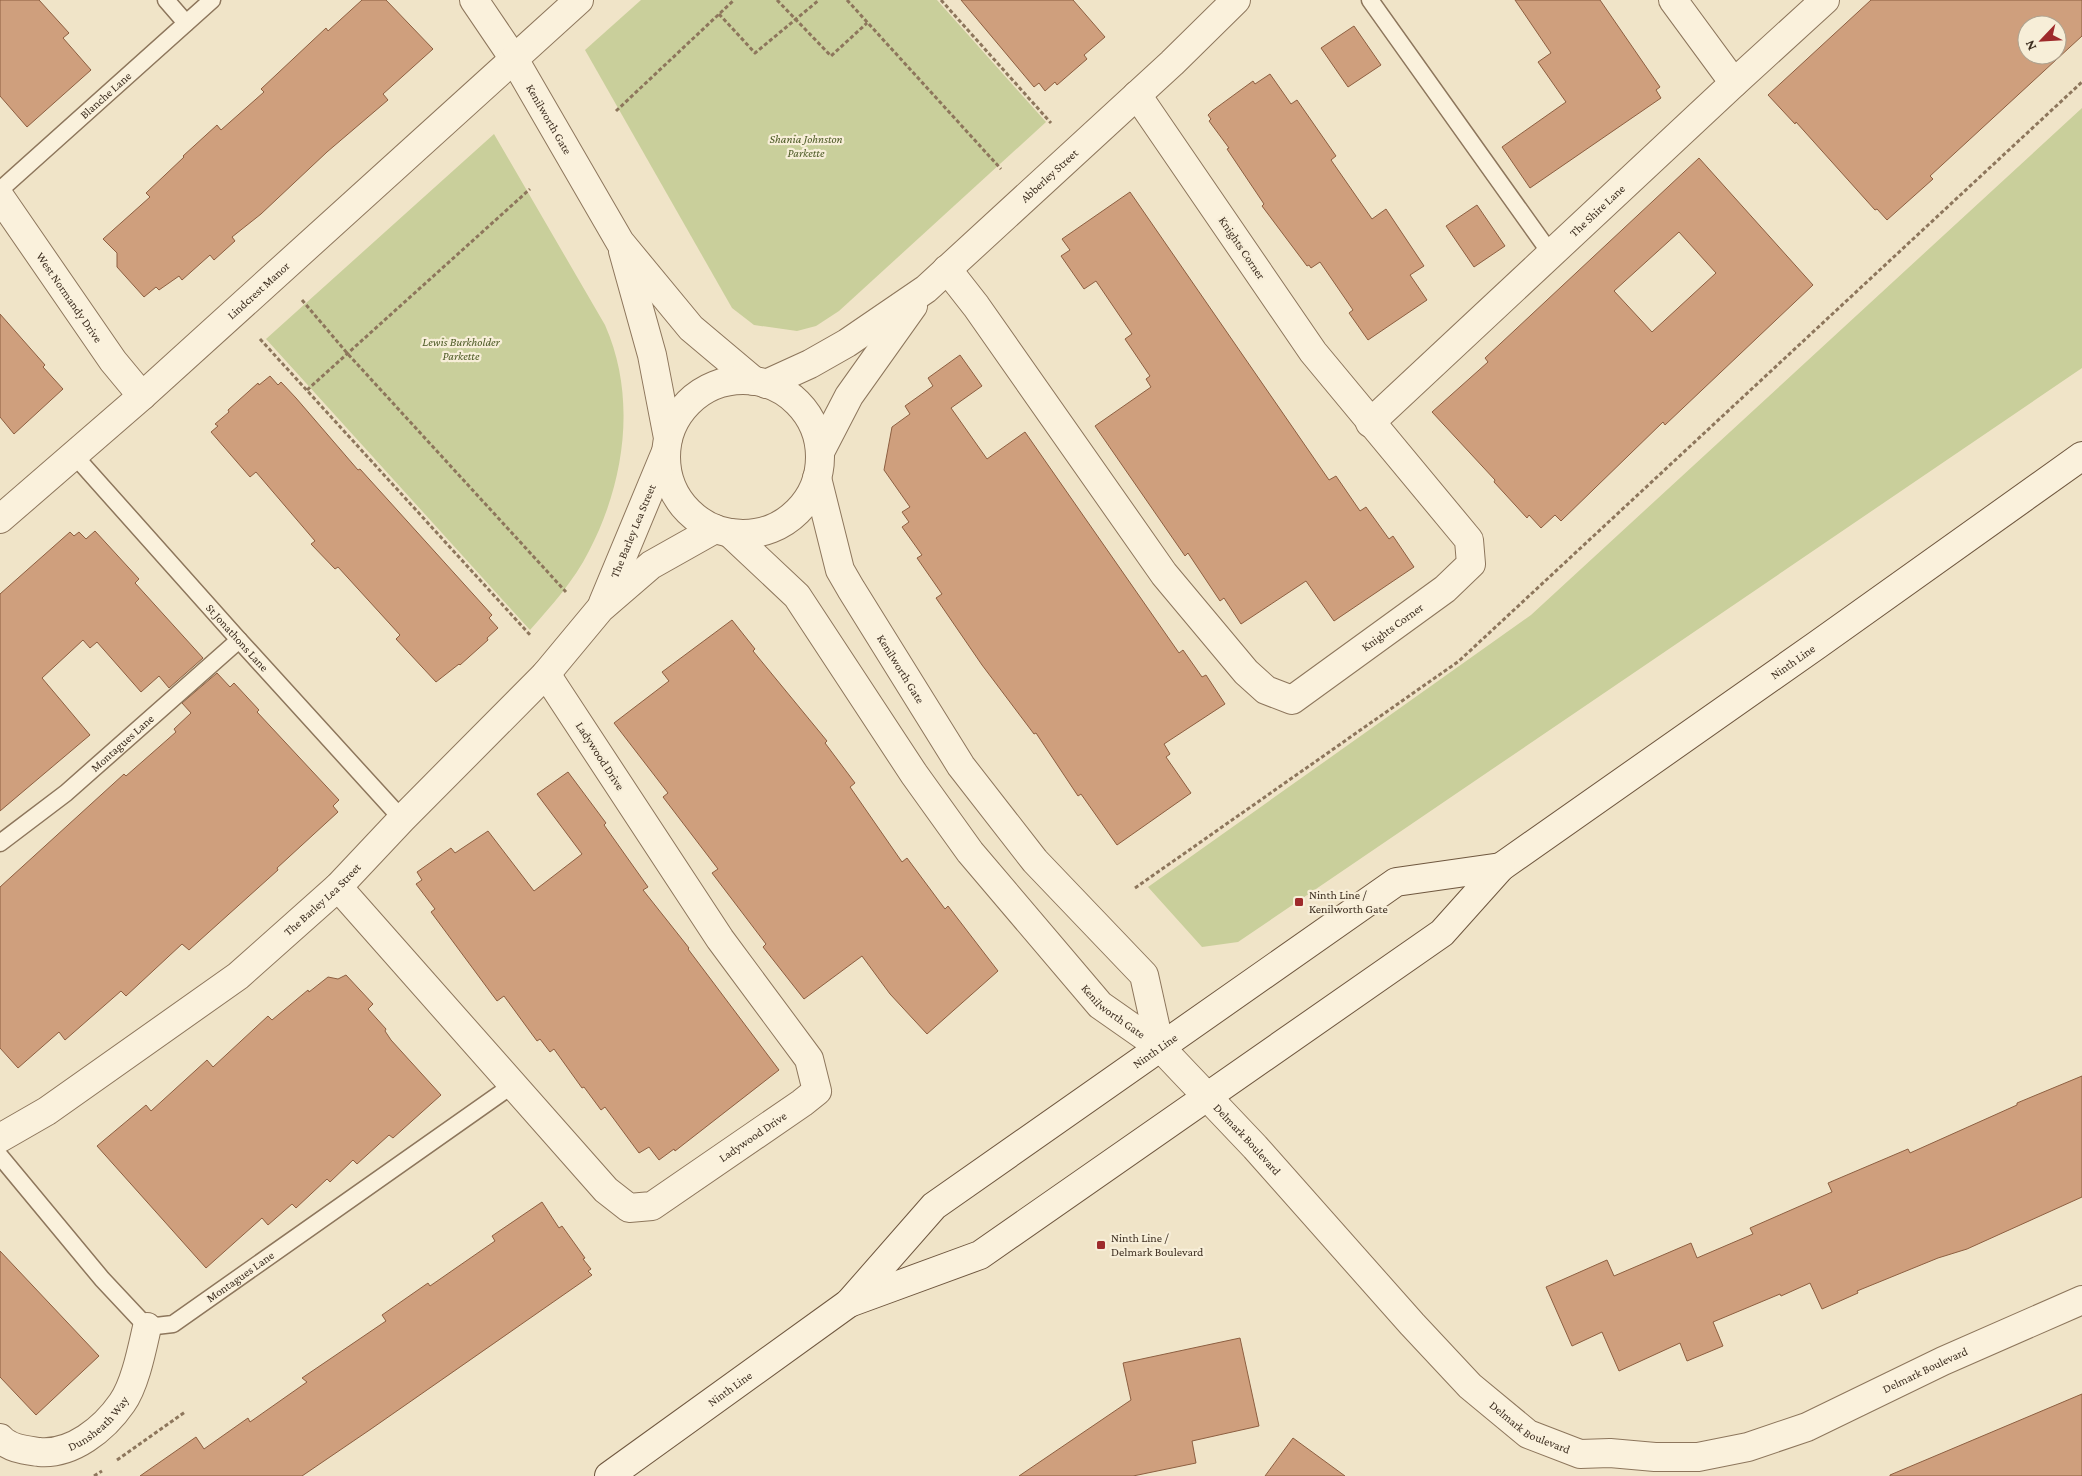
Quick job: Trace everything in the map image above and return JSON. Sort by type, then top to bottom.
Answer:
[{"type":"street","name":"Kenilworth Gate","points":[[474,0],[514,59],[620,242],[691,328],[760,382]]},
{"type":"street","name":"Lindcrest Manor","points":[[0,519],[142,396],[579,0]]},
{"type":"street","name":"Abberley Street","points":[[760,382],[810,364],[847,343],[926,289],[1172,63],[1237,0]]},
{"type":"street","points":[[1673,0],[1734,83]]},
{"type":"street","name":"The Shire Lane","points":[[1370,423],[1825,0]]},
{"type":"street","name":"Knights Corner","points":[[947,269],[976,306],[1164,574],[1246,672],[1266,690],[1292,700],[1445,589],[1471,564],[1469,540],[1313,352],[1137,95]]},
{"type":"street","name":"West Normandy Drive","points":[[0,197],[113,361],[142,396]]},
{"type":"street","name":"Kenilworth Gate","points":[[620,242],[652,355],[667,446]]},
{"type":"street","name":"Abberley Street","points":[[818,465],[849,396],[926,289]]},
{"type":"street","points":[[732,381],[760,382],[779,389],[800,404],[813,426],[818,465],[808,498],[793,516],[774,528],[752,534],[723,531],[690,514],[676,497],[668,476],[667,446],[676,417],[691,400],[710,387],[732,381]]},
{"type":"street","name":"The Barley Lea Street","points":[[600,609],[667,446]]},
{"type":"street","name":"Ninth Line","points":[[849,1303],[980,1255],[1442,933],[1501,866],[1809,651],[2082,456]]},
{"type":"street","name":"Kenilworth Gate","points":[[818,465],[840,570],[851,589],[961,766],[1035,861],[1144,975],[1160,1047]]},
{"type":"street","name":"Kenilworth Gate","points":[[723,531],[797,596],[914,774],[977,859],[1100,1005],[1160,1047]]},
{"type":"street","name":"The Barley Lea Street","points":[[0,1138],[47,1110],[238,976],[338,888],[402,819],[546,674],[600,609],[651,565],[723,531]]},
{"type":"street","name":"Ladywood Drive","points":[[338,888],[514,1084],[606,1190],[629,1208],[652,1206],[802,1103],[817,1090],[809,1059],[720,939],[546,674]]},
{"type":"street","name":"Ninth Line","points":[[610,1476],[849,1303],[934,1206],[1396,882],[1501,866]]},
{"type":"street","name":"Delmark Boulevard","points":[[1160,1047],[1208,1097],[1470,1386],[1528,1434],[1580,1454],[1610,1453],[1654,1457],[1698,1457],[1748,1447],[1807,1427],[1943,1361],[2082,1300]]},
{"type":"street","name":"Dunsheath Way","points":[[0,1438],[3,1442],[22,1450],[44,1452],[71,1448],[97,1430],[122,1403],[136,1371],[148,1327]]},
{"type":"lane","points":[[166,0],[186,23]]},
{"type":"lane","name":"Blanche Lane","points":[[0,190],[212,0]]},
{"type":"lane","points":[[1370,0],[1551,254]]},
{"type":"lane","name":"St Jonathons Lane","points":[[74,454],[239,640],[402,819]]},
{"type":"lane","name":"Montagues Lane","points":[[0,843],[66,793],[239,640]]},
{"type":"lane","name":"Montagues Lane","points":[[148,1327],[173,1324],[514,1084]]},
{"type":"lane","points":[[0,1156],[102,1279],[148,1327]]},
{"type":"path","points":[[616,111],[734,0]]},
{"type":"path","points":[[777,0],[831,56],[867,23]]},
{"type":"path","points":[[718,14],[755,53],[819,0]]},
{"type":"path","points":[[847,0],[1002,169]]},
{"type":"path","points":[[941,0],[1051,123]]},
{"type":"path","points":[[1135,888],[1459,661],[2082,82]]},
{"type":"path","points":[[307,390],[530,189]]},
{"type":"path","points":[[302,300],[347,353],[566,592]]},
{"type":"path","points":[[260,339],[531,636]]},
{"type":"path","points":[[94,1476],[185,1412]]},
{"type":"green space","name":"Shania Johnston Parkette","points":[[641,0],[937,0],[1046,122],[839,311],[816,326],[797,331],[754,325],[732,308],[585,50]]},
{"type":"green space","points":[[2082,108],[2082,368],[1238,942],[1202,947],[1148,887],[1531,615]]},
{"type":"green space","name":"Lewis Burkholder Parkette","points":[[494,134],[605,325],[615,353],[621,381],[622,439],[611,497],[589,551],[577,572],[530,630],[266,339]]},
{"type":"building","points":[[0,0],[39,0],[69,33],[63,38],[91,70],[27,127],[0,96]]},
{"type":"building","points":[[362,0],[386,0],[433,49],[383,94],[388,100],[327,152],[261,214],[232,237],[235,241],[214,260],[210,255],[182,280],[179,276],[159,290],[156,287],[144,297],[117,267],[117,253],[103,239],[150,197],[146,193],[183,156],[217,125],[221,130],[264,92],[261,89],[326,28],[328,31]]},
{"type":"building","points":[[961,0],[1073,0],[1105,37],[1084,55],[1087,59],[1057,85],[1055,82],[1045,91],[1039,83],[1034,87]]},
{"type":"building","points":[[1515,0],[1600,0],[1660,87],[1656,90],[1661,98],[1530,188],[1502,147],[1566,102],[1538,62],[1551,53]]},
{"type":"building","points":[[1871,0],[2082,0],[2082,36],[2067,50],[2067,15],[2017,15],[2017,65],[2051,65],[1930,176],[1933,179],[1887,220],[1877,209],[1875,210],[1796,122],[1795,124],[1768,95]]},
{"type":"building","points":[[1354,26],[1381,65],[1348,87],[1321,48]]},
{"type":"building","points":[[1270,74],[1291,104],[1297,100],[1336,156],[1331,160],[1372,219],[1386,209],[1424,266],[1410,275],[1427,300],[1368,340],[1349,313],[1353,310],[1320,262],[1311,268],[1309,265],[1307,266],[1262,206],[1264,204],[1227,149],[1229,148],[1209,121],[1211,119],[1208,115],[1212,111],[1253,81],[1255,84]]},
{"type":"building","points":[[1699,158],[1813,285],[1665,425],[1663,422],[1561,521],[1555,515],[1541,528],[1529,515],[1527,518],[1494,482],[1495,480],[1432,412],[1488,362],[1485,358]],"holes":[[[1679,232],[1716,273],[1652,332],[1614,291]]]},
{"type":"building","points":[[1130,192],[1329,480],[1336,476],[1360,511],[1366,507],[1389,539],[1393,536],[1414,567],[1334,621],[1306,581],[1241,624],[1224,598],[1220,601],[1188,553],[1185,556],[1095,426],[1151,387],[1146,379],[1150,376],[1125,339],[1132,334],[1096,281],[1084,289],[1061,256],[1070,250],[1062,239]]},
{"type":"building","points":[[1477,205],[1505,246],[1474,267],[1446,226]]},
{"type":"building","points":[[0,314],[45,365],[43,367],[63,389],[14,434],[0,417]]},
{"type":"building","points":[[960,355],[982,386],[951,408],[987,459],[1025,432],[1179,653],[1183,650],[1202,677],[1206,675],[1225,704],[1164,744],[1170,754],[1166,757],[1191,793],[1117,845],[1081,794],[1078,796],[1036,733],[1034,734],[982,665],[936,598],[942,594],[917,558],[922,555],[902,527],[909,522],[902,512],[910,507],[884,470],[892,427],[910,414],[905,406],[933,386],[928,378]]},
{"type":"building","points":[[270,376],[278,385],[281,382],[296,398],[358,470],[360,469],[492,615],[489,618],[498,628],[487,638],[488,640],[460,665],[436,682],[396,639],[400,635],[338,567],[335,569],[311,544],[315,541],[256,472],[250,477],[211,432],[218,426],[215,424],[229,412],[228,410],[258,383],[259,385]]},
{"type":"building","points":[[95,531],[139,579],[135,583],[203,658],[169,688],[159,676],[141,692],[97,642],[90,648],[83,640],[42,678],[90,735],[0,811],[0,594],[70,532],[74,536],[79,532],[86,539]]},
{"type":"building","points":[[732,620],[755,649],[753,651],[827,741],[825,743],[855,783],[850,787],[902,862],[907,858],[945,909],[948,906],[998,971],[927,1034],[890,994],[862,956],[804,999],[763,947],[766,944],[712,873],[718,869],[663,797],[668,793],[614,723],[669,681],[662,672]]},
{"type":"building","points":[[217,673],[230,687],[234,683],[259,710],[257,712],[339,800],[333,806],[338,812],[277,868],[278,870],[189,950],[182,944],[126,996],[121,991],[65,1040],[59,1032],[18,1068],[0,1048],[0,887],[124,774],[126,776],[176,732],[174,729],[191,713],[182,703]]},
{"type":"building","points":[[568,772],[606,823],[604,825],[648,887],[643,890],[689,948],[779,1070],[675,1151],[674,1149],[659,1160],[649,1147],[639,1153],[605,1107],[601,1110],[584,1087],[582,1088],[554,1049],[550,1052],[540,1039],[537,1041],[504,996],[497,1001],[431,912],[435,909],[416,884],[422,880],[417,872],[451,848],[455,853],[488,831],[534,891],[582,854],[537,794]]},
{"type":"building","points":[[346,975],[373,1004],[368,1009],[386,1029],[385,1031],[391,1040],[441,1095],[393,1138],[389,1135],[357,1164],[353,1160],[330,1182],[327,1179],[296,1208],[292,1204],[268,1225],[262,1218],[206,1268],[97,1146],[146,1105],[151,1111],[207,1060],[213,1067],[268,1016],[272,1020],[308,990],[309,992],[328,977],[338,979]]},
{"type":"building","points":[[2082,1076],[2082,1197],[1967,1249],[1938,1258],[1857,1291],[1858,1293],[1822,1309],[1810,1283],[1781,1296],[1780,1294],[1713,1322],[1723,1346],[1687,1361],[1680,1343],[1619,1371],[1602,1332],[1572,1346],[1546,1287],[1607,1260],[1614,1276],[1691,1243],[1697,1258],[1753,1234],[1750,1228],[1832,1192],[1828,1183],[1908,1149],[1910,1153],[2017,1105],[2017,1103]]},
{"type":"building","points":[[542,1202],[559,1228],[562,1226],[585,1258],[583,1259],[591,1269],[588,1271],[592,1275],[371,1429],[302,1476],[140,1476],[196,1437],[204,1449],[248,1418],[250,1422],[307,1382],[302,1378],[386,1321],[382,1315],[428,1283],[430,1286],[495,1241],[492,1236]]},
{"type":"building","points":[[0,1251],[99,1356],[36,1415],[0,1377]]},
{"type":"building","points":[[1240,1338],[1259,1426],[1192,1441],[1196,1463],[1133,1476],[1019,1476],[1131,1400],[1123,1363]]},
{"type":"building","points":[[2082,1394],[2082,1476],[1890,1476],[1890,1475]]},
{"type":"building","points":[[1293,1438],[1345,1476],[1265,1476]]},
{"type":"place","name":"Ninth Line / Kenilworth Gate","points":[[1299,902]]},
{"type":"place","name":"Ninth Line / Delmark Boulevard","points":[[1101,1245]]}]
